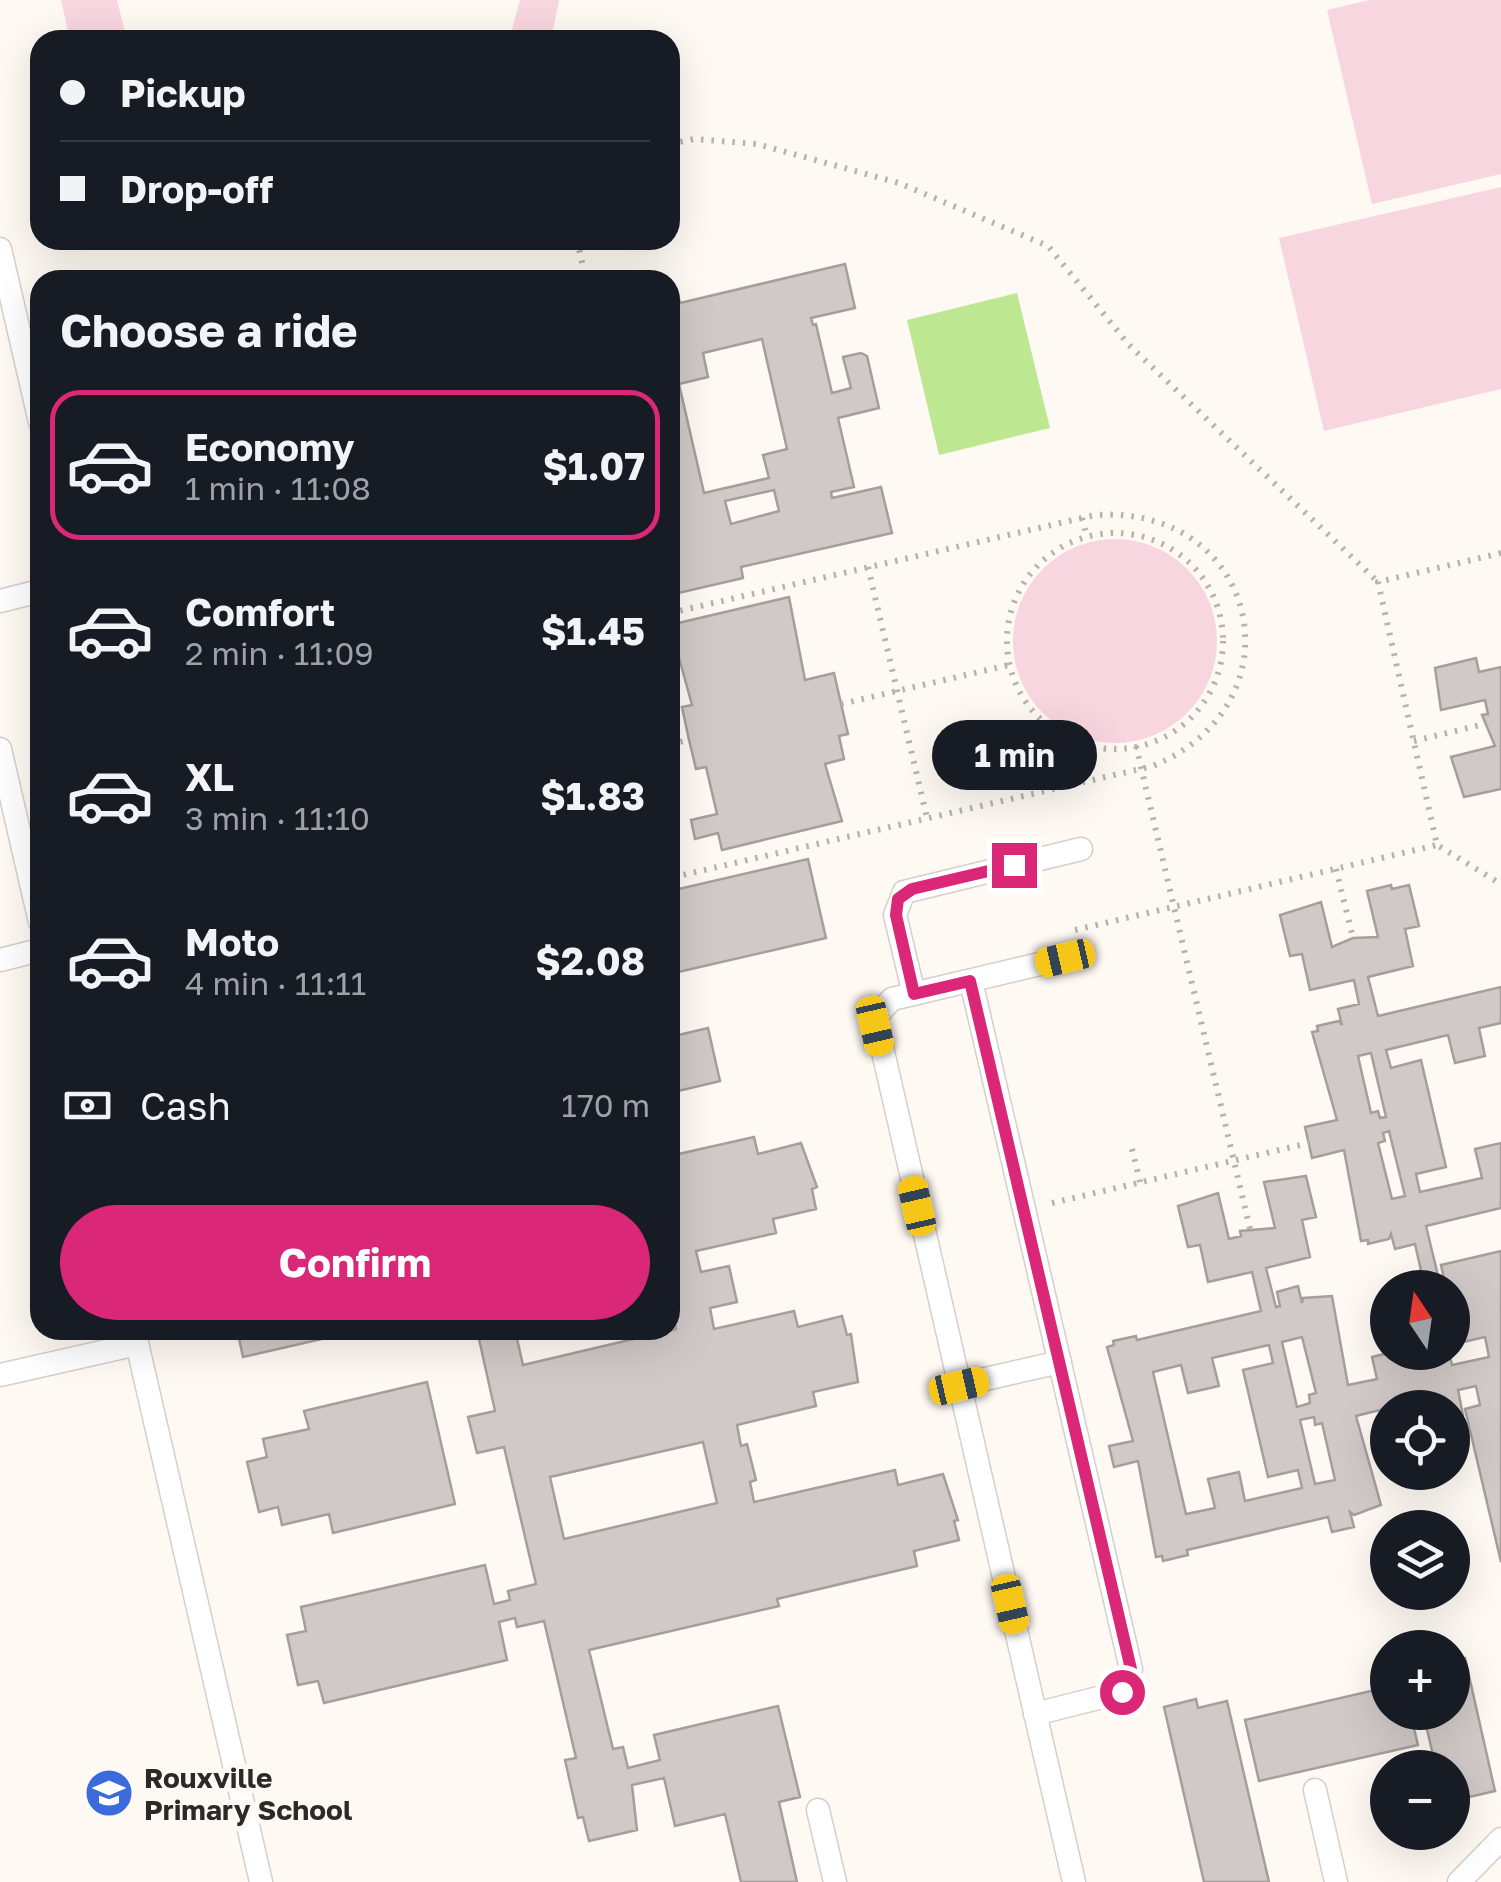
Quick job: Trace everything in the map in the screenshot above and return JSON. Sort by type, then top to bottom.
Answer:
[{"type":"lane","points":[[0,249],[5,297],[30,386]]},
{"type":"lane","points":[[0,601],[30,594]]},
{"type":"lane","points":[[0,749],[10,840],[30,895]]},
{"type":"lane","points":[[914,994],[896,915],[904,892],[1081,849]]},
{"type":"lane","points":[[0,960],[30,952]]},
{"type":"lane","points":[[1065,958],[884,1003],[874,1017],[1074,1882]]},
{"type":"lane","points":[[970,981],[1131,1678],[1114,1696],[1035,1714]]},
{"type":"lane","points":[[0,1376],[126,1340]]},
{"type":"lane","points":[[137,1340],[261,1882]]},
{"type":"lane","points":[[959,1386],[1060,1362]]},
{"type":"lane","points":[[1315,1790],[1336,1882]]},
{"type":"lane","points":[[818,1810],[835,1882]]},
{"type":"lane","points":[[1459,1882],[1501,1839]]},
{"type":"path","points":[[680,142],[694,139],[757,144],[899,183],[1048,246],[1129,345],[1378,582],[1438,844],[1501,884]]},
{"type":"path","points":[[680,611],[1082,518],[1122,513],[1174,526],[1216,559],[1241,606],[1246,656],[1230,703],[1198,742],[1177,756],[1141,769],[680,876]]},
{"type":"path","points":[[1082,518],[1087,538]]},
{"type":"path","points":[[1123,533],[1170,548],[1190,563],[1217,605],[1222,655],[1205,701],[1168,735],[1136,746],[1095,747],[1050,727],[1017,688],[1009,665],[1010,615],[1019,592],[1052,554],[1087,538],[1123,533]]},
{"type":"path","points":[[1378,582],[1501,553]]},
{"type":"path","points":[[868,567],[927,818]]},
{"type":"path","points":[[841,704],[1009,665]]},
{"type":"path","points":[[1414,741],[1484,724]]},
{"type":"path","points":[[680,742],[689,740]]},
{"type":"path","points":[[1136,746],[1250,1229]]},
{"type":"path","points":[[1060,933],[1438,844]]},
{"type":"path","points":[[1336,868],[1352,938]]},
{"type":"path","points":[[1024,1209],[1309,1143]]},
{"type":"path","points":[[1132,1150],[1140,1182]]},
{"type":"shaded area","points":[[61,0],[117,0],[124,30],[68,30]]},
{"type":"shaded area","points":[[520,0],[559,0],[553,30],[512,30]]},
{"type":"shaded area","points":[[1369,0],[1501,0],[1501,174],[1372,204],[1327,10]]},
{"type":"shaded area","points":[[1501,187],[1501,389],[1324,431],[1279,238]]},
{"type":"shaded area","points":[[1017,293],[1050,428],[939,455],[907,320]]},
{"type":"shaded area","points":[[1115,539],[1154,547],[1187,569],[1209,602],[1217,641],[1209,680],[1187,713],[1154,735],[1115,743],[1076,735],[1043,713],[1021,680],[1013,641],[1021,602],[1043,569],[1076,547]]},
{"type":"building","points":[[845,264],[855,308],[811,318],[816,324],[832,393],[851,388],[843,357],[861,353],[867,356],[879,408],[838,418],[854,487],[831,492],[832,498],[881,487],[892,533],[741,567],[743,578],[680,593],[680,388],[704,493],[769,478],[763,455],[787,449],[762,339],[703,353],[708,377],[680,384],[680,303]],"holes":[[[774,490],[779,511],[731,524],[725,501]]]},
{"type":"building","points":[[789,597],[805,680],[834,673],[848,734],[839,736],[844,759],[825,764],[842,821],[722,850],[718,833],[695,839],[691,820],[717,814],[706,767],[696,769],[682,707],[692,705],[680,661],[680,623]]},
{"type":"building","points":[[1476,658],[1479,672],[1501,667],[1501,789],[1464,797],[1451,757],[1495,746],[1482,715],[1488,714],[1485,700],[1441,710],[1435,668]]},
{"type":"building","points":[[808,859],[826,938],[680,972],[680,889]]},
{"type":"building","points":[[1409,885],[1419,926],[1405,929],[1413,966],[1368,977],[1378,1016],[1501,987],[1501,1023],[1479,1028],[1485,1056],[1455,1063],[1448,1035],[1386,1050],[1391,1068],[1421,1060],[1446,1167],[1416,1174],[1420,1192],[1482,1178],[1475,1149],[1501,1143],[1501,1208],[1426,1226],[1437,1270],[1421,1270],[1415,1244],[1395,1249],[1391,1234],[1389,1239],[1368,1244],[1368,1240],[1361,1241],[1344,1150],[1312,1158],[1305,1127],[1337,1120],[1312,1032],[1318,1031],[1317,1026],[1339,1021],[1342,1025],[1338,1009],[1359,1004],[1354,980],[1310,990],[1302,954],[1290,956],[1280,915],[1321,902],[1332,947],[1353,938],[1378,937],[1367,891]],"holes":[[[1371,1053],[1386,1117],[1380,1118],[1378,1111],[1371,1113],[1358,1056]],[[1389,1131],[1405,1196],[1392,1199],[1378,1143],[1385,1141],[1383,1133]]]},
{"type":"building","points":[[708,1028],[720,1081],[680,1091],[680,1035]]},
{"type":"building","points":[[754,1137],[758,1154],[801,1143],[817,1187],[812,1189],[816,1209],[773,1219],[776,1233],[696,1251],[701,1272],[729,1266],[737,1302],[710,1308],[714,1329],[794,1311],[798,1327],[842,1316],[847,1335],[851,1334],[858,1382],[813,1392],[816,1406],[737,1425],[741,1446],[747,1444],[756,1480],[750,1482],[754,1502],[895,1470],[898,1485],[943,1474],[958,1520],[954,1521],[959,1540],[914,1551],[917,1566],[777,1599],[779,1606],[589,1650],[613,1749],[623,1747],[628,1768],[660,1760],[654,1735],[778,1706],[800,1797],[779,1802],[797,1882],[741,1882],[725,1814],[675,1826],[664,1778],[632,1785],[637,1830],[589,1841],[583,1817],[578,1818],[565,1760],[576,1758],[544,1621],[517,1627],[515,1618],[499,1622],[507,1660],[324,1703],[318,1681],[298,1685],[287,1635],[306,1631],[301,1607],[485,1565],[494,1604],[510,1600],[508,1591],[536,1584],[504,1447],[477,1453],[468,1417],[495,1411],[479,1340],[517,1340],[523,1365],[629,1340],[680,1340],[680,1154]],"holes":[[[703,1442],[717,1503],[564,1539],[550,1477]]]},
{"type":"building","points":[[1306,1176],[1316,1217],[1302,1220],[1310,1257],[1266,1268],[1276,1307],[1280,1306],[1277,1292],[1298,1286],[1302,1303],[1303,1298],[1332,1296],[1348,1385],[1377,1379],[1375,1370],[1470,1370],[1470,1361],[1489,1357],[1485,1337],[1470,1340],[1470,1270],[1442,1270],[1441,1265],[1501,1251],[1501,1562],[1470,1430],[1470,1408],[1480,1405],[1476,1386],[1458,1390],[1370,1390],[1370,1412],[1356,1416],[1370,1466],[1370,1490],[1377,1490],[1381,1505],[1354,1515],[1350,1512],[1354,1527],[1332,1532],[1328,1517],[1187,1550],[1188,1555],[1163,1561],[1162,1556],[1156,1557],[1138,1461],[1114,1467],[1109,1446],[1133,1441],[1107,1347],[1114,1345],[1113,1341],[1136,1336],[1137,1340],[1261,1311],[1252,1272],[1208,1282],[1200,1245],[1188,1247],[1178,1206],[1218,1193],[1229,1239],[1241,1236],[1240,1231],[1275,1228],[1264,1182]],"holes":[[[1302,1337],[1316,1393],[1309,1395],[1310,1403],[1297,1407],[1282,1342]],[[1269,1345],[1273,1363],[1243,1370],[1268,1477],[1298,1470],[1302,1488],[1245,1501],[1239,1472],[1208,1479],[1215,1508],[1186,1514],[1153,1372],[1181,1365],[1188,1393],[1219,1386],[1212,1358]],[[1314,1417],[1315,1425],[1322,1423],[1335,1480],[1315,1484],[1300,1420]]]},
{"type":"building","points":[[239,1340],[317,1340],[243,1357]]},
{"type":"building","points":[[427,1382],[455,1504],[333,1533],[329,1514],[282,1525],[278,1507],[259,1512],[247,1462],[267,1457],[263,1439],[309,1429],[304,1411]]},
{"type":"building","points":[[1470,1680],[1495,1791],[1470,1797],[1470,1750],[1432,1750],[1427,1730],[1470,1730]]},
{"type":"building","points":[[1370,1691],[1370,1730],[1414,1730],[1418,1745],[1370,1750],[1370,1756],[1259,1781],[1245,1720]]},
{"type":"building","points":[[1196,1699],[1198,1708],[1227,1701],[1269,1882],[1204,1882],[1164,1707]]},
{"type":"place","name":"Rouxville Primary School","points":[[109,1793]]},
{"type":"route","points":[[1014,865],[904,892],[898,899],[896,915],[914,994],[970,981],[1131,1669],[1128,1686],[1122,1692]]}]
